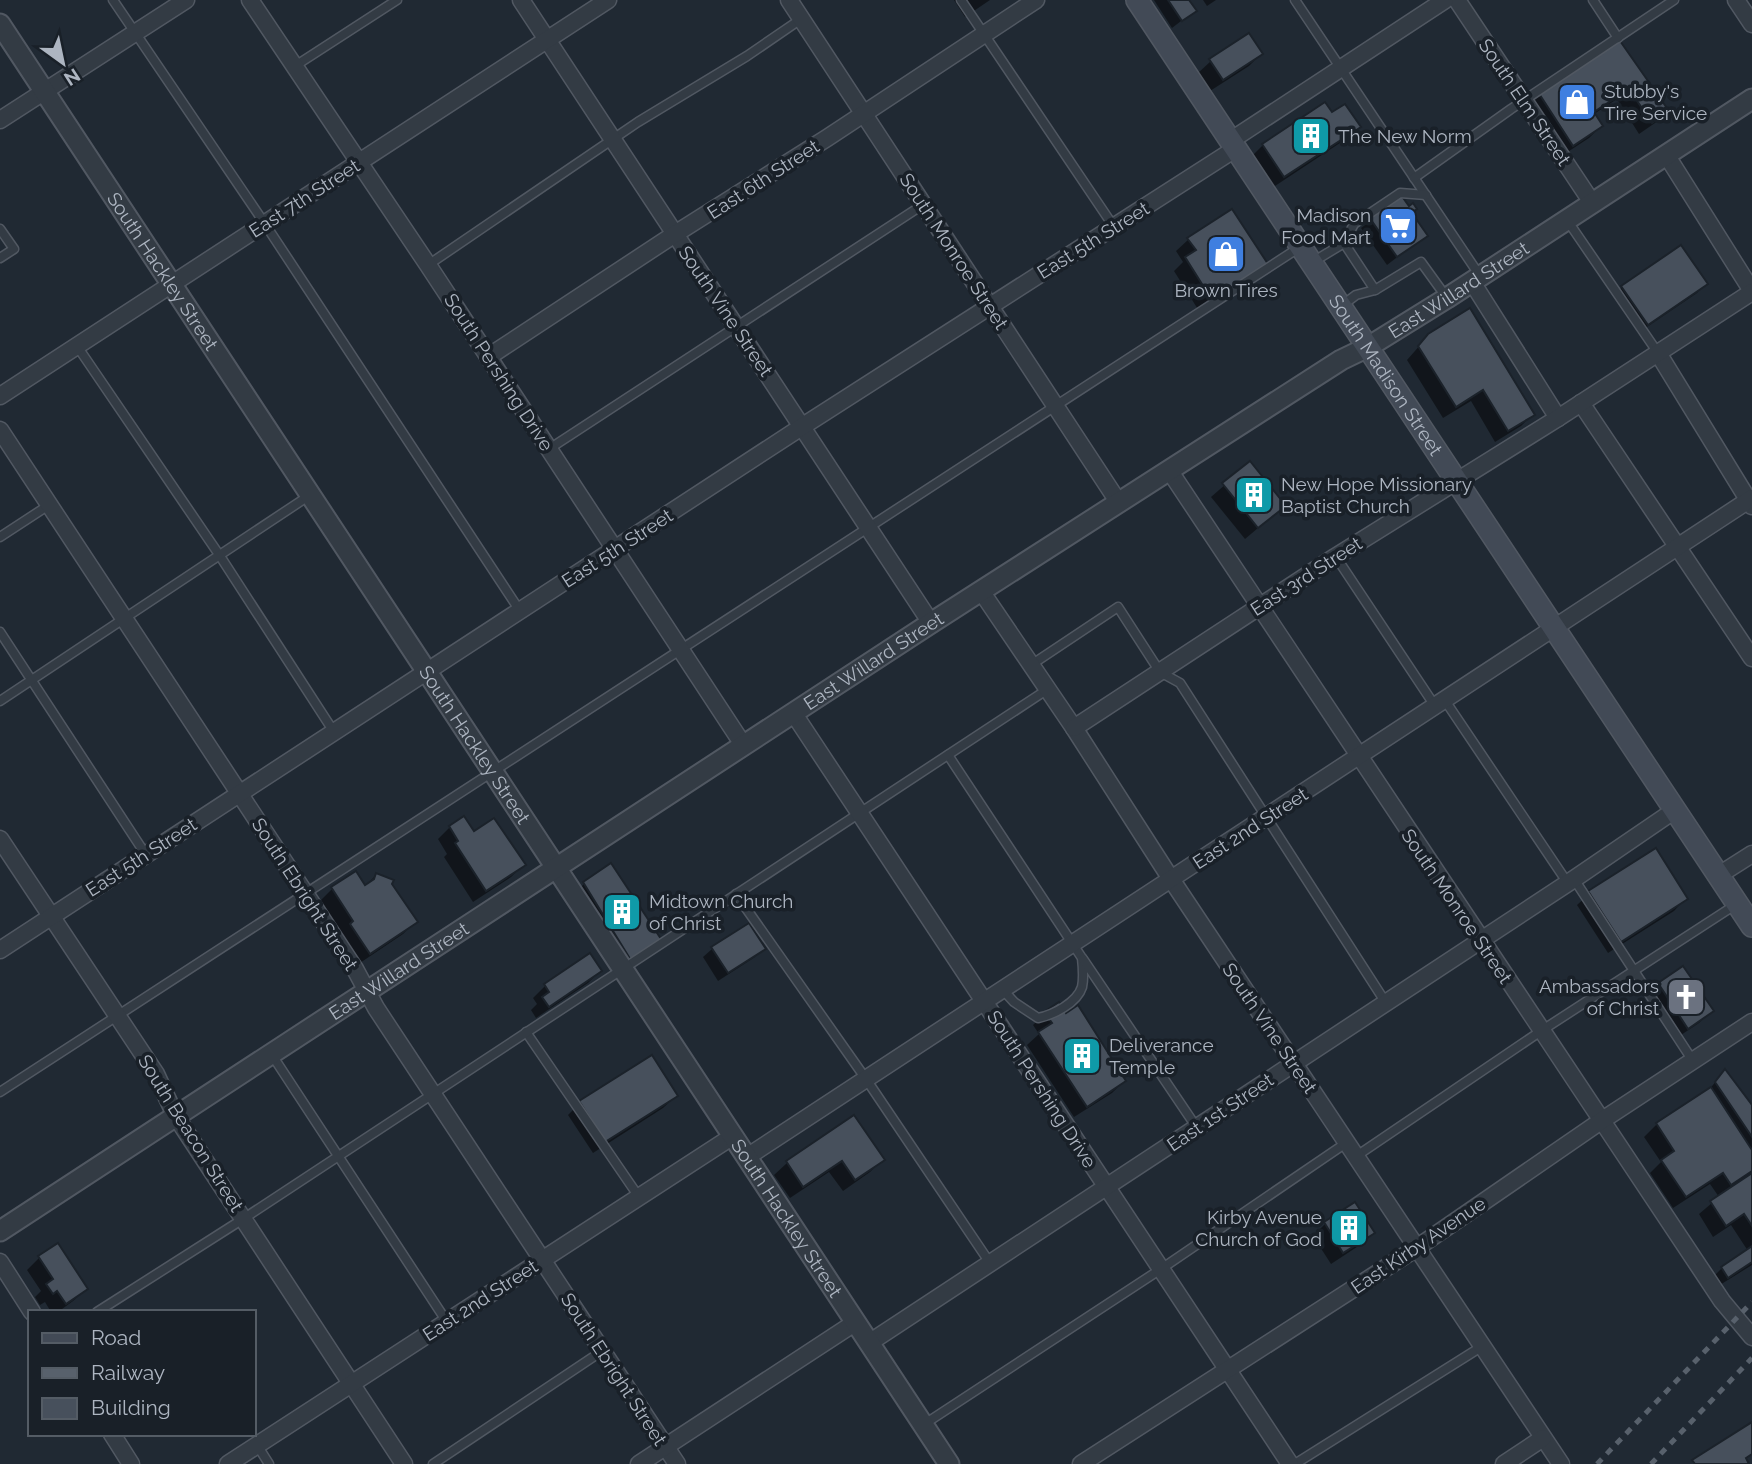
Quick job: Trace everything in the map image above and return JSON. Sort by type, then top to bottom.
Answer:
[{"type":"main road","name":"South Madison Street","points":[[1137,0],[1752,926]]},
{"type":"street","points":[[0,120],[186,0]]},
{"type":"street","name":"South Pershing Drive","points":[[250,0],[744,746]]},
{"type":"street","name":"South Vine Street","points":[[521,0],[931,623]]},
{"type":"street","name":"East 7th Street","points":[[0,396],[608,0]]},
{"type":"street","name":"South Monroe Street","points":[[789,0],[1119,503]]},
{"type":"street","name":"East 6th Street","points":[[488,357],[1036,0]]},
{"type":"street","name":"East 5th Street","points":[[0,950],[803,426],[1114,228],[1340,68],[1445,0]]},
{"type":"street","name":"South Elm Street","points":[[1457,0],[1593,204]]},
{"type":"street","points":[[1736,0],[1752,24]]},
{"type":"street","name":"South Hackley Street","points":[[0,24],[949,1464]]},
{"type":"street","name":"East Willard Street","points":[[0,1231],[931,623],[1341,360],[1368,347],[1447,298],[1752,99]]},
{"type":"street","points":[[1667,156],[1752,291]]},
{"type":"street","points":[[1476,279],[1558,418]]},
{"type":"street","name":"East 3rd Street","points":[[1074,728],[1335,557],[1558,418],[1752,291]]},
{"type":"street","points":[[1658,353],[1751,501]]},
{"type":"street","points":[[1580,403],[1752,659]]},
{"type":"street","name":"South Ebright Street","points":[[0,430],[677,1464]]},
{"type":"street","name":"South Monroe Street","points":[[1169,470],[1722,1301],[1752,1337]]},
{"type":"street","name":"East 2nd Street","points":[[747,1157],[1268,817],[1552,627],[1751,501]]},
{"type":"street","name":"South Vine Street","points":[[981,591],[1560,1464]]},
{"type":"street","name":"South Pershing Drive","points":[[794,713],[1292,1464]]},
{"type":"street","name":"East 1st Street","points":[[869,1343],[1481,941],[1675,810]]},
{"type":"street","name":"South Beacon Street","points":[[0,839],[156,1074],[175,1115],[404,1464]]},
{"type":"street","points":[[1719,875],[1752,854]]},
{"type":"street","name":"East Kirby Avenue","points":[[1081,1464],[1415,1249],[1601,1121],[1752,1022]]},
{"type":"street","name":"East 2nd Street","points":[[228,1464],[733,1136]]},
{"type":"street","points":[[0,1262],[31,1310]]},
{"type":"street","points":[[639,1464],[856,1322]]},
{"type":"street","points":[[113,1436],[131,1464]]},
{"type":"street","points":[[1504,1464],[1542,1438]]},
{"type":"lane","points":[[113,0],[265,224],[520,611]]},
{"type":"lane","points":[[295,66],[397,0]]},
{"type":"lane","points":[[961,0],[1114,228]]},
{"type":"lane","points":[[1295,0],[1426,195],[1476,279]]},
{"type":"lane","points":[[1593,0],[1618,38]]},
{"type":"lane","points":[[1414,178],[1524,100],[1674,0]]},
{"type":"lane","points":[[428,265],[612,139],[747,56],[801,19]]},
{"type":"lane","points":[[0,1092],[1055,405],[1306,255],[1344,243],[1354,224],[1400,193],[1426,195]]},
{"type":"lane","points":[[549,449],[924,204]]},
{"type":"lane","points":[[1567,220],[1658,353]]},
{"type":"lane","points":[[0,229],[13,249],[0,258]]},
{"type":"lane","points":[[1344,243],[1375,290]]},
{"type":"lane","points":[[1340,307],[1356,295],[1375,290],[1421,262],[1447,298]]},
{"type":"lane","points":[[77,346],[220,556],[334,732]]},
{"type":"lane","points":[[0,701],[310,495]]},
{"type":"lane","points":[[0,537],[49,505]]},
{"type":"lane","points":[[1335,557],[1635,970],[1693,1061]]},
{"type":"lane","points":[[1031,665],[1118,607],[1160,672],[1180,683],[1386,1003]]},
{"type":"lane","points":[[0,632],[146,855]]},
{"type":"lane","points":[[100,1310],[243,1219],[1048,689]]},
{"type":"lane","points":[[948,755],[1197,1128]]},
{"type":"lane","points":[[736,894],[866,1079],[990,1264]]},
{"type":"lane","points":[[923,1425],[1161,1269],[1541,1031],[1737,904]]},
{"type":"lane","points":[[1003,990],[1014,1002],[1038,1018],[1052,1015],[1076,997],[1082,987],[1082,958]]},
{"type":"lane","points":[[526,1032],[639,1197]]},
{"type":"lane","points":[[271,1053],[447,1322]]},
{"type":"lane","points":[[1292,1464],[1481,1347]]},
{"type":"lane","points":[[433,1464],[602,1351]]},
{"type":"lane","points":[[257,1445],[269,1464]]},
{"type":"building","points":[[1168,0],[1189,0],[1197,11],[1182,21]]},
{"type":"building","points":[[1249,33],[1263,54],[1223,80],[1209,59]]},
{"type":"building","name":"Stubby's Tire Service","points":[[1618,38],[1669,111],[1652,123],[1629,89],[1594,112],[1603,126],[1573,146],[1538,92]]},
{"type":"building","name":"The New Norm","points":[[1325,102],[1332,112],[1345,104],[1361,127],[1284,177],[1262,144]]},
{"type":"building","name":"Madison Food Mart","points":[[1401,195],[1409,206],[1413,203],[1417,209],[1412,213],[1428,236],[1397,257],[1369,217]]},
{"type":"building","name":"Brown Tires","points":[[1232,209],[1268,264],[1212,300],[1185,257],[1196,250],[1187,238]]},
{"type":"building","points":[[1681,245],[1708,284],[1648,325],[1621,286]]},
{"type":"building","points":[[1470,308],[1535,415],[1508,431],[1483,390],[1456,407],[1418,346],[1428,334]]},
{"type":"building","name":"New Hope Missionary Baptist Church","points":[[1250,461],[1286,506],[1258,528],[1222,483]]},
{"type":"building","points":[[464,816],[474,831],[494,818],[526,865],[486,891],[455,843],[458,841],[449,826]]},
{"type":"building","points":[[1656,848],[1688,899],[1621,942],[1588,891]]},
{"type":"building","name":"Midtown Church of Christ","points":[[611,863],[663,942],[632,962],[583,882]]},
{"type":"building","points":[[356,871],[365,885],[374,879],[376,873],[394,880],[392,884],[418,922],[370,954],[350,924],[353,921],[331,887]]},
{"type":"building","points":[[749,923],[766,949],[728,973],[711,947]]},
{"type":"building","points":[[590,953],[602,971],[549,1007],[542,997],[549,992],[544,984]]},
{"type":"building","name":"Ambassadors of Christ","points":[[1683,966],[1714,1011],[1688,1029],[1658,983]]},
{"type":"building","name":"Deliverance Temple","points":[[1059,1002],[1066,1013],[1078,1005],[1126,1081],[1087,1107],[1038,1032],[1052,1023],[1044,1012]]},
{"type":"building","points":[[652,1055],[678,1096],[605,1142],[579,1101]]},
{"type":"building","points":[[1725,1069],[1752,1105],[1752,1137],[1715,1082]]},
{"type":"building","points":[[1711,1087],[1752,1150],[1752,1171],[1731,1185],[1723,1173],[1686,1197],[1661,1160],[1674,1151],[1656,1123]]},
{"type":"building","points":[[854,1115],[885,1160],[855,1180],[842,1161],[803,1187],[786,1161]]},
{"type":"building","points":[[1752,1173],[1752,1226],[1744,1214],[1726,1226],[1710,1201]]},
{"type":"building","name":"Kirby Avenue Church of God","points":[[1355,1202],[1375,1233],[1343,1253],[1324,1222]]},
{"type":"building","points":[[58,1243],[88,1289],[66,1304],[57,1291],[53,1294],[46,1284],[53,1279],[38,1256]]},
{"type":"building","points":[[1752,1246],[1752,1262],[1728,1278],[1721,1267]]},
{"type":"building","points":[[1752,1422],[1752,1454],[1746,1458],[1749,1464],[1695,1464],[1692,1460]]},
{"type":"railway","points":[[1597,1464],[1752,1302]]},
{"type":"railway","points":[[1651,1464],[1752,1358]]},
{"type":"place","name":"Stubby's Tire Service","points":[[1577,102]]},
{"type":"place","name":"The New Norm","points":[[1311,136]]},
{"type":"place","name":"Madison Food Mart","points":[[1398,226]]},
{"type":"place","name":"Brown Tires","points":[[1226,254]]},
{"type":"place","name":"New Hope Missionary Baptist Church","points":[[1254,495]]},
{"type":"place","name":"Midtown Church of Christ","points":[[622,912]]},
{"type":"place","name":"Ambassadors of Christ","points":[[1686,997]]},
{"type":"place","name":"Deliverance Temple","points":[[1082,1056]]},
{"type":"place","name":"Kirby Avenue Church of God","points":[[1349,1228]]}]
